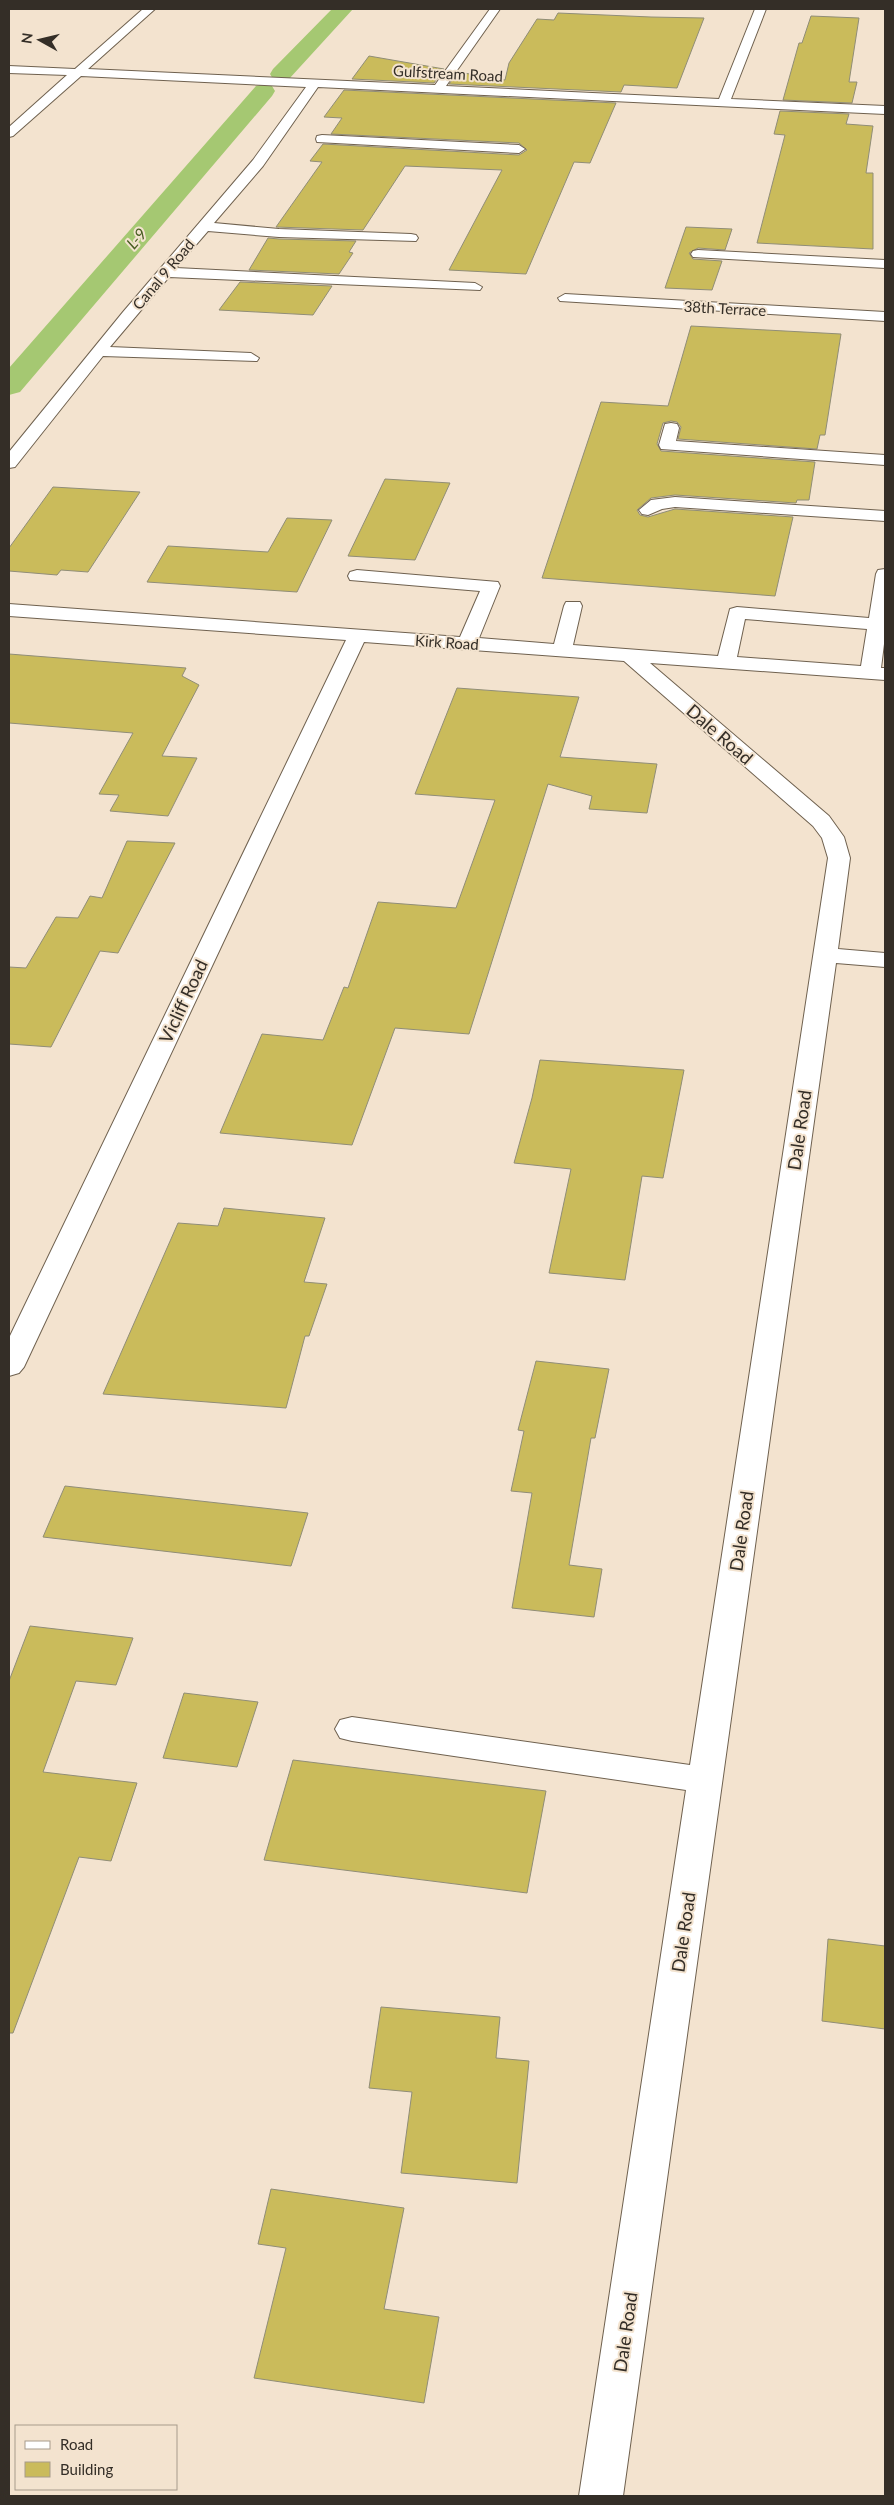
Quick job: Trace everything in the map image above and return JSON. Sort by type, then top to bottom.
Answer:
[{"type":"street","points":[[9,134],[149,9]]},
{"type":"street","points":[[438,89],[495,9]]},
{"type":"street","points":[[724,102],[761,9]]},
{"type":"street","name":"Gulfstream Road","points":[[9,69],[885,110]]},
{"type":"street","name":"Canal 9 Road","points":[[9,463],[164,272],[283,138],[315,84]]},
{"type":"street","points":[[644,114],[652,99]]},
{"type":"street","points":[[313,139],[519,149]]},
{"type":"street","points":[[204,226],[305,234],[411,238]]},
{"type":"street","points":[[698,254],[885,264]]},
{"type":"street","points":[[164,272],[475,287]]},
{"type":"street","name":"38th Terrace","points":[[565,298],[885,317]]},
{"type":"street","points":[[99,352],[251,358]]},
{"type":"street","points":[[671,428],[667,445],[885,460]]},
{"type":"street","points":[[648,510],[657,504],[674,502],[885,516]]},
{"type":"street","points":[[878,674],[878,624],[885,574]]},
{"type":"street","points":[[357,576],[491,586],[467,643]]},
{"type":"street","points":[[562,650],[574,606]]},
{"type":"street","name":"Kirk Road","points":[[9,610],[878,674]]},
{"type":"street","points":[[726,663],[737,613],[878,624]]},
{"type":"street","name":"Vicliff Road","points":[[9,1367],[358,635]]},
{"type":"street","name":"Dale Road","points":[[601,2496],[839,858],[833,837],[821,821],[629,656]]},
{"type":"street","points":[[825,955],[885,960]]},
{"type":"street","points":[[352,1729],[705,1780]]},
{"type":"building","points":[[558,13],[704,18],[677,88],[624,85],[621,92],[449,84],[458,72],[505,80],[509,63],[537,19],[554,20]]},
{"type":"building","points":[[811,16],[859,18],[849,82],[857,82],[852,103],[783,100],[799,43],[802,43]]},
{"type":"building","points":[[369,56],[444,69],[434,83],[352,79]]},
{"type":"building","points":[[344,90],[616,103],[590,163],[574,162],[526,274],[449,270],[502,170],[405,166],[363,230],[276,227],[322,162],[310,161],[323,144],[519,155],[527,150],[519,143],[331,134],[342,118],[324,117]]},
{"type":"building","points":[[780,111],[849,114],[846,124],[873,126],[866,173],[873,173],[873,249],[757,243],[785,135],[774,134]]},
{"type":"building","points":[[686,227],[732,229],[725,250],[698,248],[689,253],[693,259],[722,261],[712,290],[665,288]]},
{"type":"building","points":[[268,238],[356,241],[349,252],[353,253],[339,274],[249,270]]},
{"type":"building","points":[[240,282],[332,286],[313,315],[219,310]]},
{"type":"building","points":[[691,326],[841,334],[825,435],[820,435],[817,449],[678,439],[681,427],[677,422],[671,421],[663,423],[657,444],[661,451],[815,462],[809,500],[797,500],[796,503],[675,495],[651,498],[637,510],[640,515],[648,517],[675,509],[793,517],[775,596],[542,578],[601,402],[668,406]]},
{"type":"building","points":[[385,479],[450,483],[415,560],[348,556]]},
{"type":"building","points":[[53,487],[140,492],[88,572],[61,570],[57,575],[9,571],[9,548]]},
{"type":"building","points":[[287,518],[332,520],[297,592],[147,582],[168,546],[268,552]]},
{"type":"building","points":[[9,654],[186,668],[182,676],[199,685],[162,756],[197,758],[168,816],[110,811],[119,795],[99,794],[133,733],[9,723]]},
{"type":"building","points":[[457,688],[579,697],[560,757],[657,764],[647,813],[589,809],[592,796],[548,784],[469,1034],[395,1028],[352,1145],[220,1133],[262,1034],[323,1040],[344,987],[348,988],[378,902],[456,908],[495,800],[415,794]]},
{"type":"building","points":[[127,841],[175,843],[118,953],[100,951],[51,1047],[9,1044],[9,967],[26,968],[56,917],[78,918],[90,896],[102,898]]},
{"type":"building","points":[[540,1060],[684,1070],[663,1178],[642,1176],[625,1280],[549,1273],[571,1169],[514,1163],[532,1098]]},
{"type":"building","points":[[224,1208],[325,1218],[304,1282],[327,1284],[309,1336],[305,1336],[286,1408],[103,1394],[178,1223],[218,1226]]},
{"type":"building","points":[[536,1361],[609,1369],[595,1438],[591,1438],[569,1565],[602,1569],[594,1617],[512,1608],[532,1493],[511,1491],[524,1431],[518,1430]]},
{"type":"building","points":[[65,1486],[308,1513],[291,1566],[43,1537]]},
{"type":"building","points":[[30,1626],[133,1638],[116,1685],[76,1681],[43,1772],[137,1783],[111,1861],[79,1857],[13,2033],[9,2033],[9,1681]]},
{"type":"building","points":[[184,1693],[258,1702],[237,1767],[163,1758]]},
{"type":"building","points":[[293,1760],[546,1791],[527,1893],[264,1860]]},
{"type":"building","points":[[828,1939],[885,1946],[885,2029],[822,2021]]},
{"type":"building","points":[[381,2007],[500,2017],[496,2058],[529,2061],[517,2183],[401,2173],[412,2092],[369,2088]]},
{"type":"building","points":[[271,2189],[404,2208],[384,2309],[439,2317],[424,2403],[254,2378],[286,2248],[258,2244]]},
{"type":"waterway","name":"L-9","points":[[281,74],[343,9]]},
{"type":"waterway","name":"L-9","points":[[9,386],[264,91]]}]
